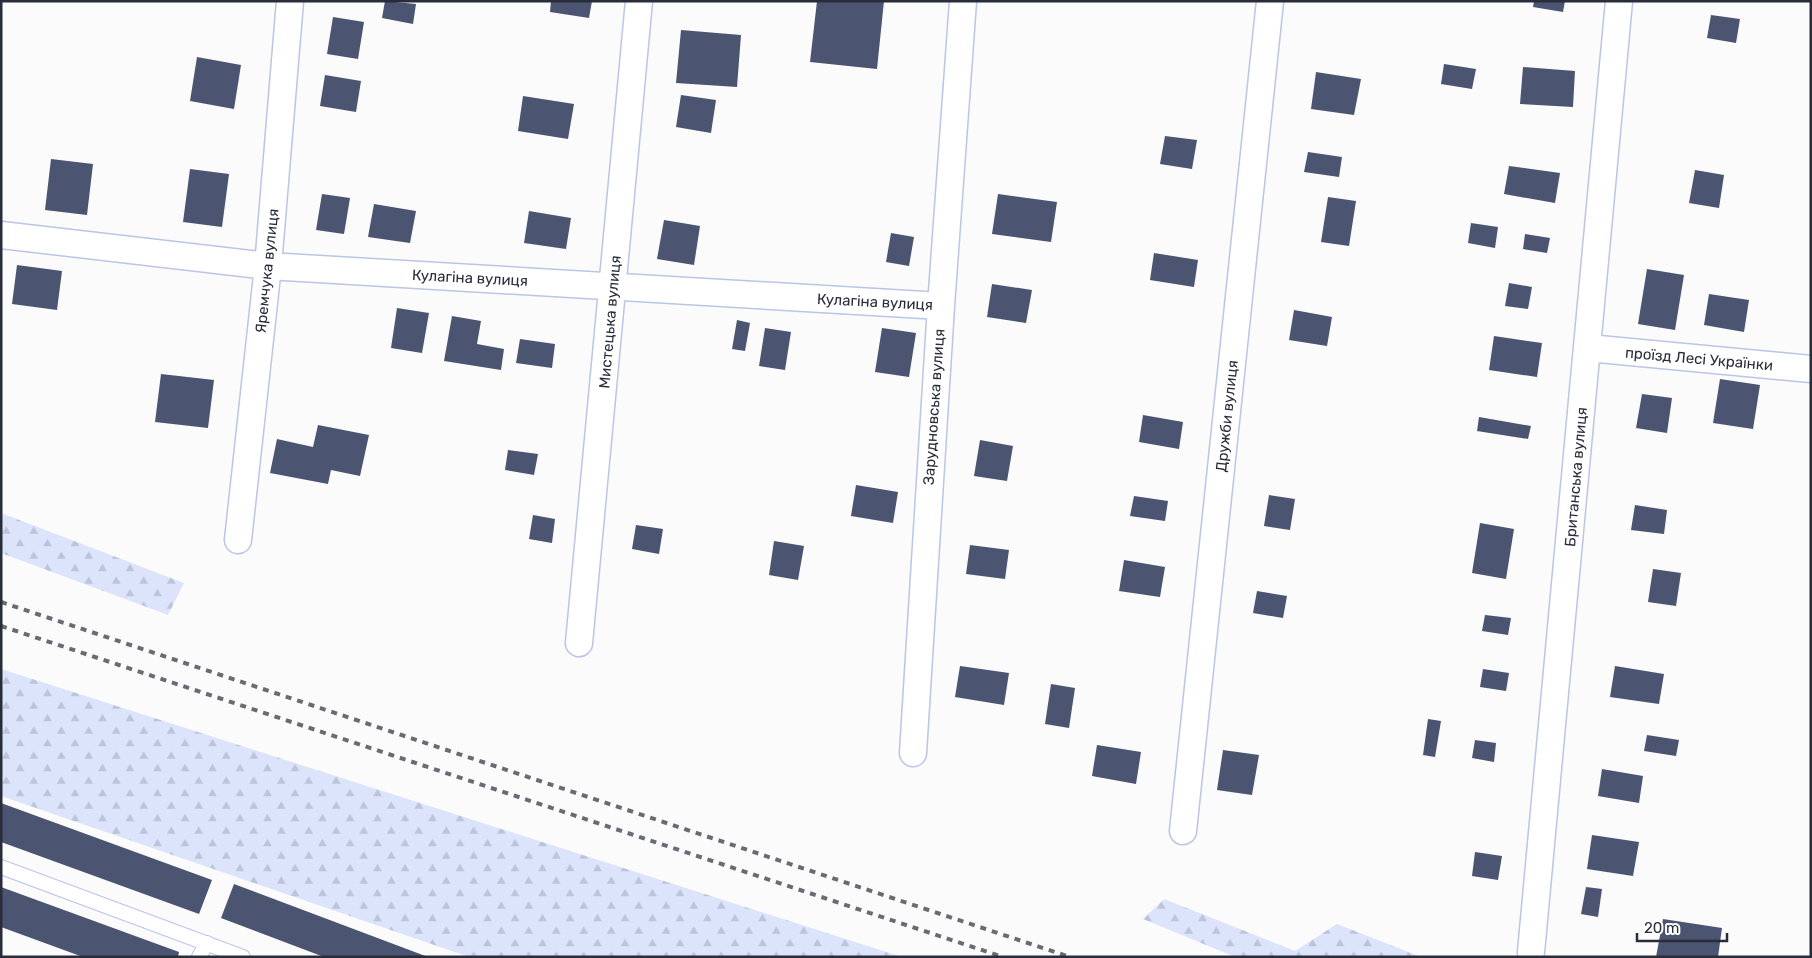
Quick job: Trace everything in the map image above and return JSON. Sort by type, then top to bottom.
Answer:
[{"type":"street","name":"Яремчука вулиця","points":[[238,540],[268,266],[290,1]]},
{"type":"street","name":"Мистецька вулиця","points":[[579,643],[639,1]]},
{"type":"street","name":"Зарудновська вулиця","points":[[913,753],[941,306],[963,1]]},
{"type":"street","name":"Дружби вулиця","points":[[1183,831],[1270,1]]},
{"type":"street","name":"Британська вулиця","points":[[1531,952],[1619,1]]},
{"type":"street","name":"Кулагіна вулиця","points":[[1,235],[268,266],[941,306]]},
{"type":"street","name":"проїзд Лесі Українки","points":[[1588,348],[1811,369]]},
{"type":"lane","points":[[1,867],[243,957]]},
{"type":"lane","points":[[199,957],[207,944]]},
{"type":"green space","points":[[1,513],[184,583],[168,615],[1,553]]},
{"type":"green space","points":[[1,669],[902,957],[469,957],[1,796]]},
{"type":"green space","points":[[1164,899],[1295,951],[1337,924],[1421,957],[1235,957],[1143,919]]},
{"type":"building","points":[[385,1],[416,4],[413,24],[382,18]]},
{"type":"building","points":[[551,1],[592,1],[589,18],[550,12]]},
{"type":"building","points":[[817,1],[884,1],[877,69],[810,62]]},
{"type":"building","points":[[1534,1],[1565,1],[1563,12],[1533,7]]},
{"type":"building","points":[[1711,15],[1740,19],[1736,43],[1707,38]]},
{"type":"building","points":[[333,17],[364,22],[358,59],[327,54]]},
{"type":"building","points":[[681,30],[741,35],[737,87],[676,83]]},
{"type":"building","points":[[197,57],[241,65],[234,109],[190,101]]},
{"type":"building","points":[[1444,64],[1476,69],[1472,89],[1441,84]]},
{"type":"building","points":[[1523,67],[1575,71],[1573,107],[1520,104]]},
{"type":"building","points":[[1316,72],[1361,79],[1354,115],[1311,109]]},
{"type":"building","points":[[325,75],[361,81],[356,112],[320,106]]},
{"type":"building","points":[[681,95],[716,100],[711,133],[676,127]]},
{"type":"building","points":[[523,96],[574,104],[568,139],[518,131]]},
{"type":"building","points":[[1165,136],[1197,140],[1192,169],[1160,164]]},
{"type":"building","points":[[1308,152],[1342,157],[1339,177],[1304,172]]},
{"type":"building","points":[[51,159],[93,164],[87,215],[45,210]]},
{"type":"building","points":[[1509,166],[1560,173],[1555,203],[1504,194]]},
{"type":"building","points":[[190,169],[229,174],[222,227],[183,222]]},
{"type":"building","points":[[1695,170],[1724,175],[1719,208],[1689,203]]},
{"type":"building","points":[[322,194],[350,198],[344,234],[316,230]]},
{"type":"building","points":[[998,194],[1057,202],[1051,242],[992,234]]},
{"type":"building","points":[[1328,197],[1356,201],[1349,246],[1321,242]]},
{"type":"building","points":[[374,204],[416,211],[410,243],[368,237]]},
{"type":"building","points":[[529,211],[571,218],[566,249],[524,243]]},
{"type":"building","points":[[664,220],[700,226],[694,265],[657,259]]},
{"type":"building","points":[[1471,223],[1498,227],[1495,248],[1468,243]]},
{"type":"building","points":[[891,233],[914,237],[909,266],[886,262]]},
{"type":"building","points":[[1525,234],[1550,238],[1547,253],[1523,249]]},
{"type":"building","points":[[1154,253],[1198,260],[1194,287],[1150,280]]},
{"type":"building","points":[[17,265],[62,271],[57,310],[12,304]]},
{"type":"building","points":[[1647,269],[1684,275],[1675,330],[1638,324]]},
{"type":"building","points":[[1509,283],[1532,287],[1528,309],[1505,306]]},
{"type":"building","points":[[992,284],[1032,290],[1026,323],[987,317]]},
{"type":"building","points":[[1709,294],[1749,300],[1744,332],[1704,325]]},
{"type":"building","points":[[397,308],[429,313],[422,353],[391,348]]},
{"type":"building","points":[[1294,310],[1332,317],[1327,346],[1289,340]]},
{"type":"building","points":[[452,316],[481,321],[477,344],[504,349],[501,370],[444,361]]},
{"type":"building","points":[[737,320],[750,323],[745,351],[732,349]]},
{"type":"building","points":[[765,328],[791,332],[785,370],[759,366]]},
{"type":"building","points":[[882,328],[916,333],[909,377],[875,372]]},
{"type":"building","points":[[1494,336],[1542,343],[1537,377],[1489,370]]},
{"type":"building","points":[[520,339],[555,344],[552,368],[516,363]]},
{"type":"building","points":[[161,374],[214,380],[208,428],[155,422]]},
{"type":"building","points":[[1720,379],[1760,385],[1753,429],[1713,423]]},
{"type":"building","points":[[1642,394],[1672,398],[1667,433],[1636,428]]},
{"type":"building","points":[[1143,415],[1183,422],[1179,449],[1139,442]]},
{"type":"building","points":[[1479,417],[1531,426],[1528,439],[1477,431]]},
{"type":"building","points":[[318,425],[369,435],[360,476],[331,470],[328,484],[270,473],[277,439],[313,447]]},
{"type":"building","points":[[980,440],[1013,446],[1007,481],[974,476]]},
{"type":"building","points":[[508,450],[538,454],[534,475],[505,470]]},
{"type":"building","points":[[856,485],[898,492],[893,523],[851,516]]},
{"type":"building","points":[[1269,495],[1295,499],[1290,530],[1264,526]]},
{"type":"building","points":[[1134,496],[1168,501],[1165,521],[1130,516]]},
{"type":"building","points":[[1635,505],[1667,510],[1664,534],[1631,530]]},
{"type":"building","points":[[533,515],[555,519],[552,543],[529,539]]},
{"type":"building","points":[[1480,523],[1514,529],[1506,579],[1472,573]]},
{"type":"building","points":[[636,525],[663,529],[659,554],[632,549]]},
{"type":"building","points":[[774,541],[804,546],[798,580],[769,575]]},
{"type":"building","points":[[970,545],[1009,550],[1005,579],[966,574]]},
{"type":"building","points":[[1124,560],[1165,567],[1160,597],[1119,591]]},
{"type":"building","points":[[1653,569],[1681,573],[1676,606],[1648,602]]},
{"type":"building","points":[[1257,591],[1287,596],[1283,618],[1253,613]]},
{"type":"building","points":[[1485,615],[1511,618],[1508,635],[1482,631]]},
{"type":"building","points":[[960,666],[1009,673],[1004,705],[955,697]]},
{"type":"building","points":[[1615,666],[1664,674],[1659,704],[1610,697]]},
{"type":"building","points":[[1483,669],[1509,673],[1506,691],[1480,687]]},
{"type":"building","points":[[1051,684],[1075,688],[1069,728],[1045,724]]},
{"type":"building","points":[[1428,719],[1441,721],[1435,757],[1423,755]]},
{"type":"building","points":[[1647,735],[1679,740],[1676,756],[1644,751]]},
{"type":"building","points":[[1475,740],[1496,743],[1494,762],[1472,758]]},
{"type":"building","points":[[1097,745],[1141,752],[1136,784],[1092,776]]},
{"type":"building","points":[[1223,750],[1259,755],[1252,795],[1217,790]]},
{"type":"building","points":[[1602,769],[1643,776],[1639,803],[1598,796]]},
{"type":"building","points":[[1,803],[212,880],[199,914],[1,842]]},
{"type":"building","points":[[1592,835],[1639,842],[1633,876],[1587,869]]},
{"type":"building","points":[[1475,852],[1502,856],[1498,880],[1472,876]]},
{"type":"building","points":[[234,884],[428,957],[324,957],[221,918]]},
{"type":"building","points":[[1,887],[179,952],[178,957],[83,957],[1,927]]},
{"type":"building","points":[[1586,887],[1602,889],[1598,917],[1581,914]]},
{"type":"building","points":[[1663,919],[1722,928],[1718,957],[1656,957]]},
{"type":"railway","points":[[1,602],[1070,957]]},
{"type":"railway","points":[[1,626],[1003,957]]}]
